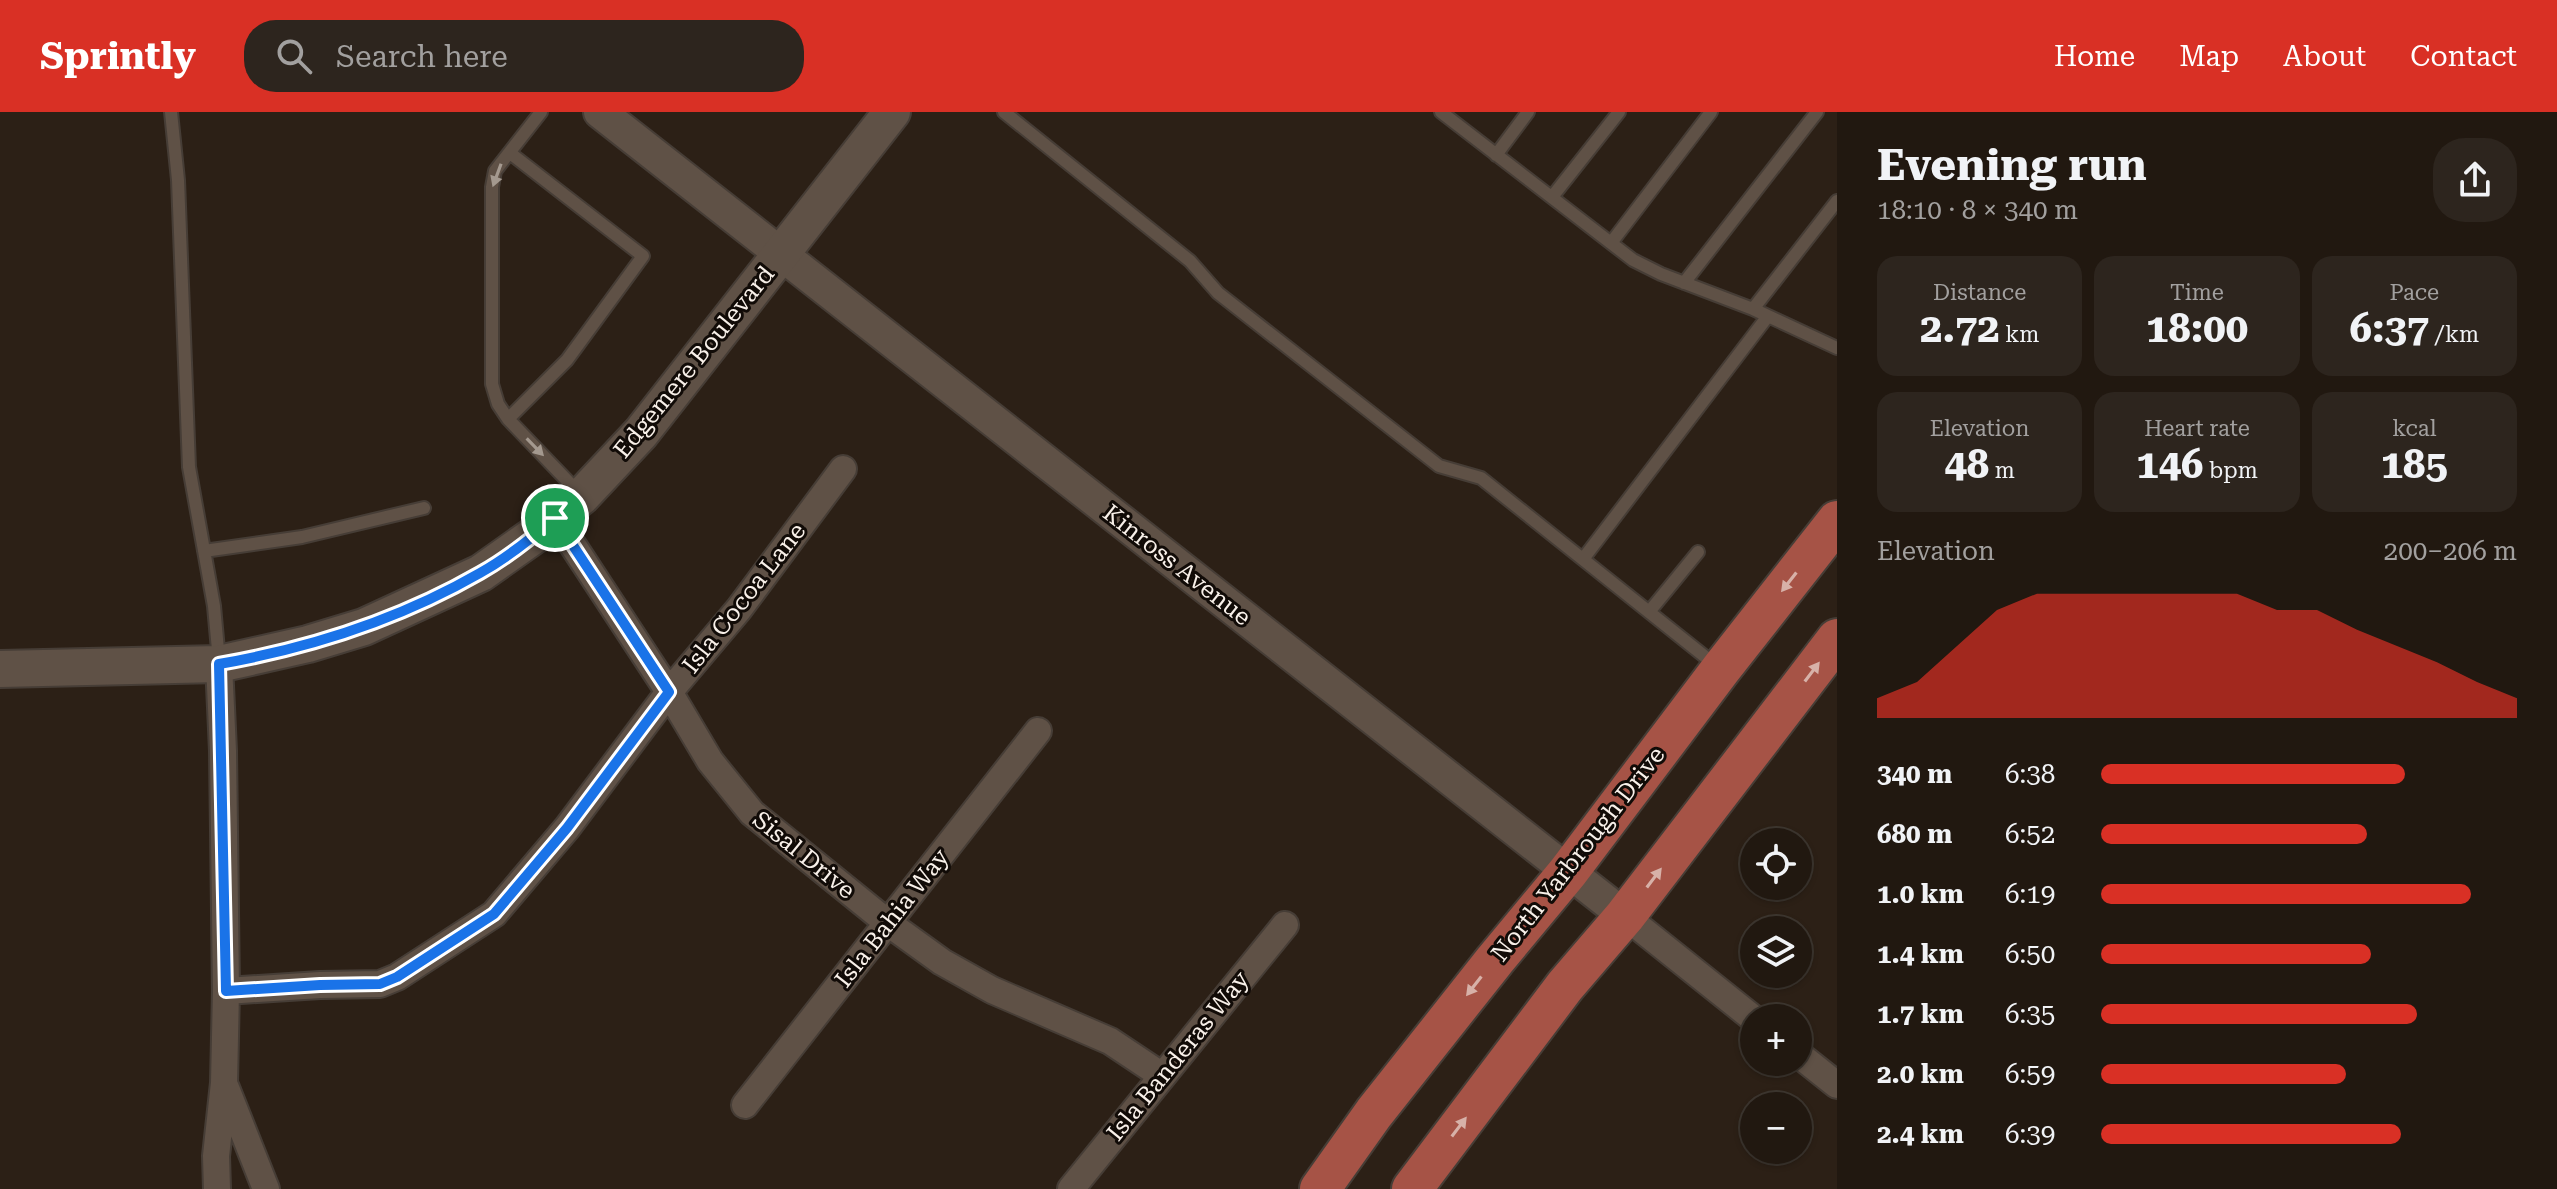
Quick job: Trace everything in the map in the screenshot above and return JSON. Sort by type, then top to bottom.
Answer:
[{"type":"main road","name":"Edgemere Boulevard","points":[[0,669],[219,664],[294,648],[364,627],[481,573],[568,507],[641,433],[892,112]]},
{"type":"main road","name":"North Yarbrough Drive","points":[[1320,1189],[1374,1113],[1568,872],[1837,521]]},
{"type":"main road","points":[[1412,1189],[1565,986],[1625,916],[1837,639]]},
{"type":"street","name":"Kinross Avenue","points":[[600,112],[1740,1008]]},
{"type":"street","name":"Isla Cocoa Lane","points":[[226,991],[380,984],[397,977],[494,914],[567,828],[669,692],[739,609],[843,469]]},
{"type":"street","name":"Sisal Drive","points":[[568,507],[710,761],[752,813],[888,923],[942,962],[992,990],[1110,1041],[1161,1075]]},
{"type":"street","points":[[217,1189],[216,1156],[224,1083],[226,991],[219,664]]},
{"type":"street","name":"Isla Bahia Way","points":[[745,1105],[1038,731]]},
{"type":"street","name":"Isla Banderas Way","points":[[1071,1189],[1285,925]]},
{"type":"street","points":[[1812,1065],[1837,1085]]},
{"type":"street","points":[[224,1083],[266,1189]]},
{"type":"lane","points":[[171,112],[178,180],[189,467],[214,606],[219,664]]},
{"type":"lane","points":[[541,112],[495,171],[492,187],[492,384],[498,404],[568,507]]},
{"type":"lane","points":[[1441,112],[1633,260],[1753,309],[1837,348]]},
{"type":"lane","points":[[1496,155],[1528,112]]},
{"type":"lane","points":[[1552,197],[1619,112]]},
{"type":"lane","points":[[1611,243],[1711,112]]},
{"type":"lane","points":[[1684,283],[1817,112]]},
{"type":"lane","points":[[1008,113],[1190,261],[1218,293],[1439,466],[1481,478],[1721,669]]},
{"type":"lane","points":[[508,419],[567,360],[643,256],[510,153]]},
{"type":"lane","points":[[1753,309],[1837,201]]},
{"type":"lane","points":[[1583,559],[1768,316]]},
{"type":"lane","points":[[204,551],[302,537],[424,508]]},
{"type":"lane","points":[[1649,612],[1698,552]]},
{"type":"route","points":[[555,518],[669,692],[567,828],[494,914],[397,977],[380,984],[226,991],[219,664],[308,644],[364,627],[481,573],[555,518]]}]
